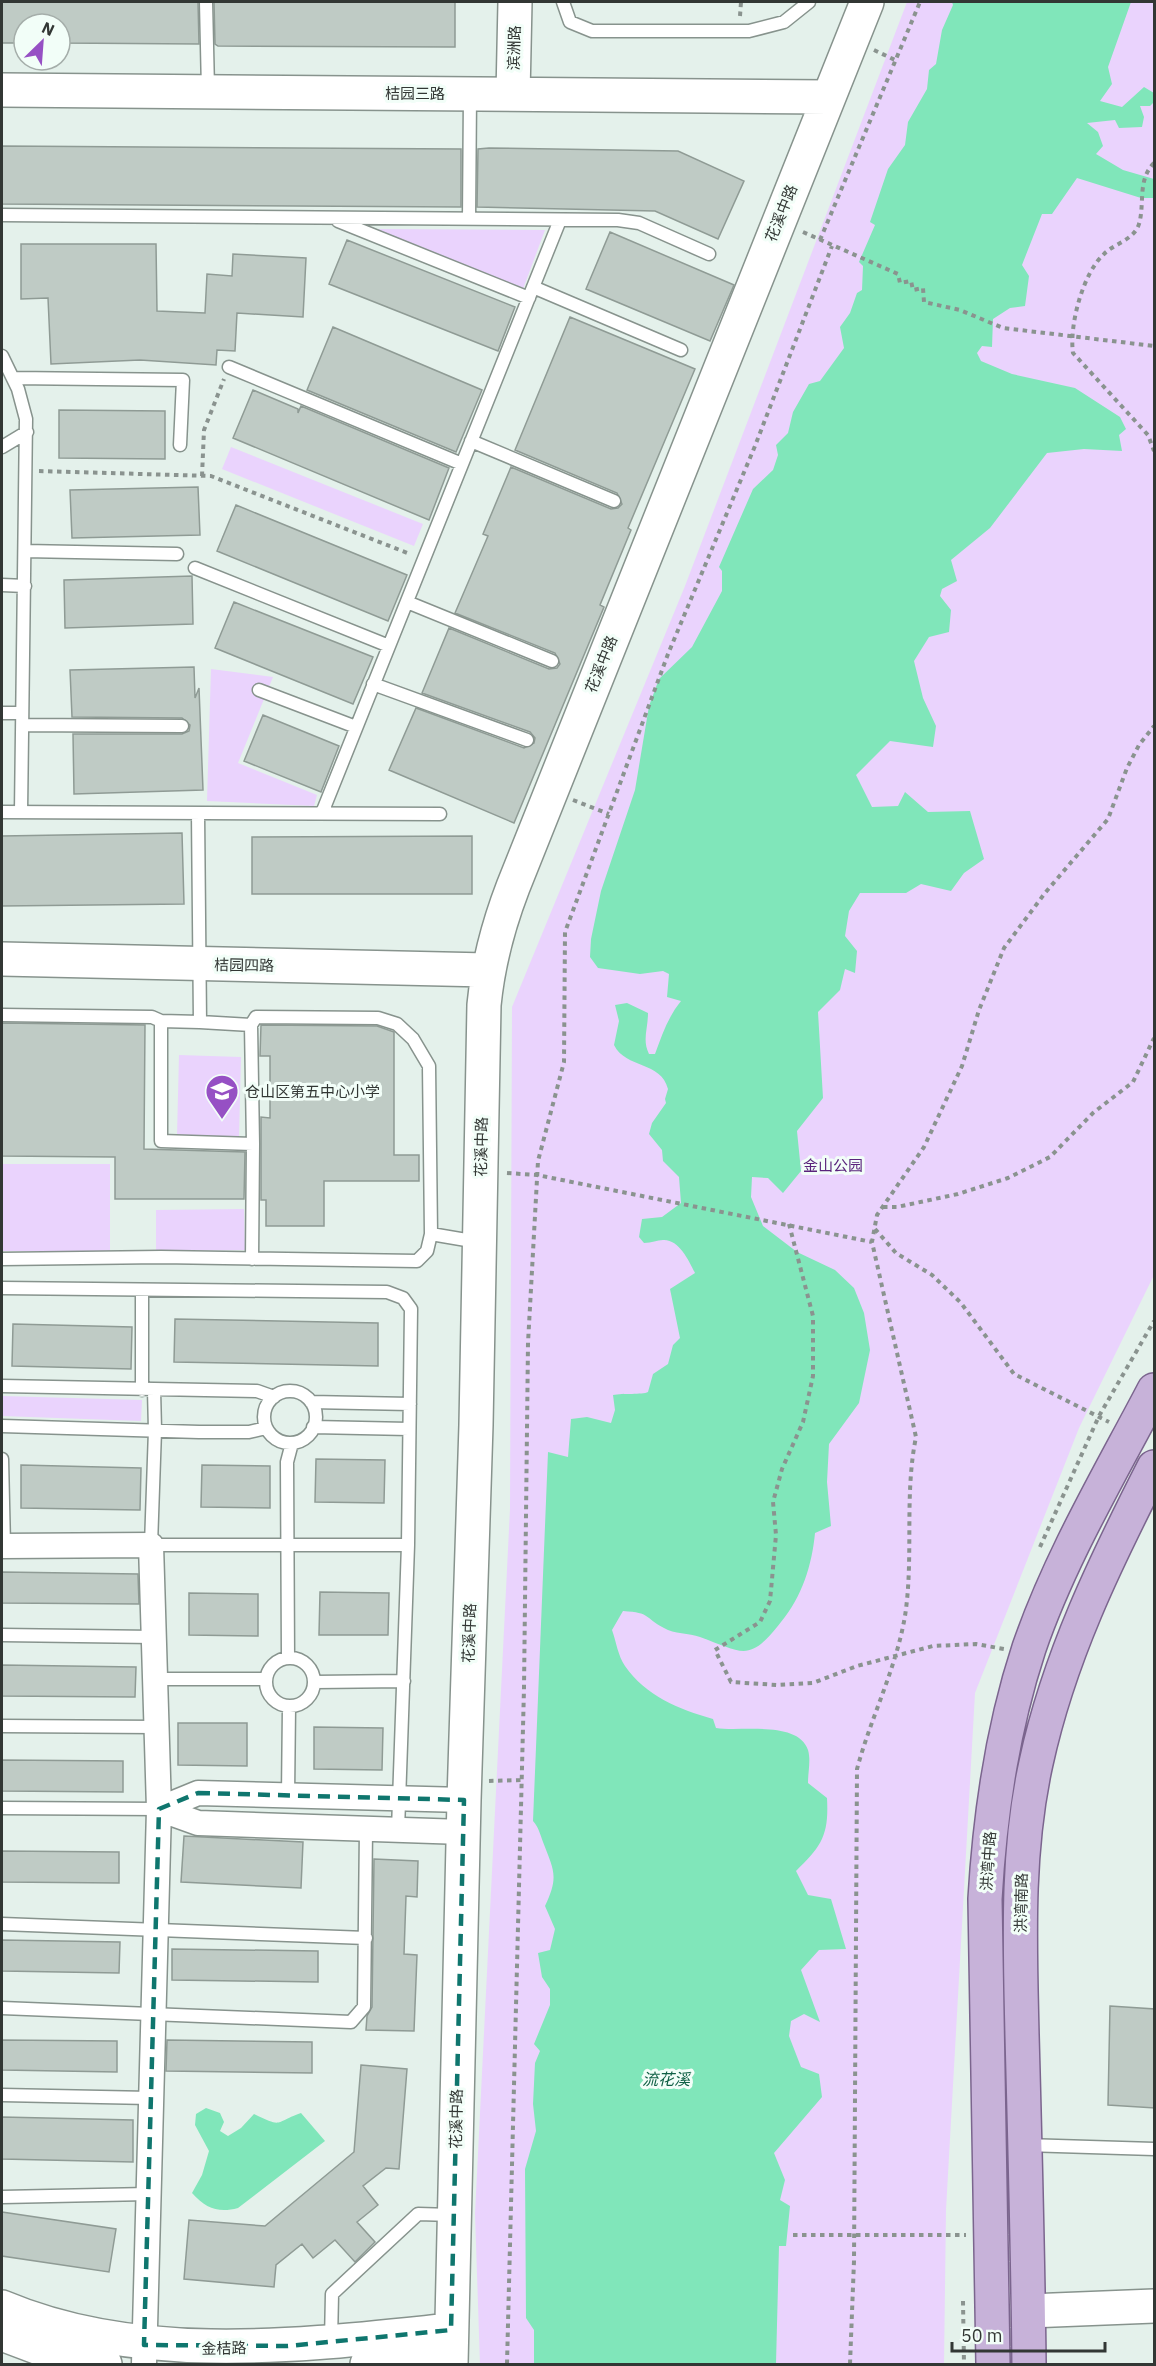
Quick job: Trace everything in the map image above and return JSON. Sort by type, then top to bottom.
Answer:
[{"type":"main road","name":"洪湾中路","points":[[993,2364],[985,1899],[988,1843],[995,1789],[1004,1738],[1030,1647],[1065,1562],[1155,1390]]},
{"type":"main road","name":"洪湾南路","points":[[1029,2364],[1020,1912],[1026,1814],[1036,1764],[1060,1672],[1106,1560],[1155,1467]]},
{"type":"street","name":"滨洲路","points":[[513,94],[515,2]]},
{"type":"street","name":"花溪中路","points":[[451,2351],[463,1832],[476,1425],[484,1005],[487,970],[505,908],[551,790],[867,2]]},
{"type":"street","name":"桔园三路","points":[[2,90],[828,97]]},
{"type":"street","name":"桔园四路","points":[[2,959],[487,970]]},
{"type":"street","points":[[3,1546],[151,1545],[159,1809],[144,2354]]},
{"type":"street","points":[[159,1809],[198,1793],[464,1800]]},
{"type":"street","points":[[159,1809],[198,1823],[463,1832]]},
{"type":"street","points":[[1029,2311],[1155,2306]]},
{"type":"street","name":"金桔路","points":[[2,2307],[79,2335],[144,2354],[331,2342],[451,2351]]},
{"type":"street","points":[[2,2334],[60,2355],[105,2364]]},
{"type":"street","points":[[367,2364],[451,2351]]},
{"type":"lane","points":[[206,2],[208,92]]},
{"type":"lane","points":[[563,2],[570,22],[592,32],[749,31],[784,22],[809,2]]},
{"type":"lane","points":[[469,219],[470,94]]},
{"type":"lane","points":[[2,215],[560,220],[639,223],[709,254]]},
{"type":"lane","points":[[331,218],[681,350]]},
{"type":"lane","points":[[322,813],[560,220]]},
{"type":"lane","points":[[2,356],[23,402],[27,432],[21,812]]},
{"type":"lane","points":[[229,367],[462,464]]},
{"type":"lane","points":[[14,378],[183,380],[180,445]]},
{"type":"lane","points":[[2,447],[27,432]]},
{"type":"lane","points":[[471,441],[614,501]]},
{"type":"lane","points":[[25,551],[177,554]]},
{"type":"lane","points":[[195,568],[389,646]]},
{"type":"lane","points":[[2,585],[25,586]]},
{"type":"lane","points":[[407,602],[552,661]]},
{"type":"lane","points":[[374,684],[527,740]]},
{"type":"lane","points":[[259,690],[356,727]]},
{"type":"lane","points":[[2,713],[22,719],[182,726]]},
{"type":"lane","points":[[2,812],[440,814]]},
{"type":"lane","points":[[198,813],[200,1022]]},
{"type":"lane","points":[[2,1016],[152,1017],[161,1021],[251,1024]]},
{"type":"lane","points":[[2,1259],[252,1258],[417,1261],[428,1251],[431,1234],[429,1066],[413,1039],[397,1024],[378,1018],[256,1017],[251,1024],[252,1258]]},
{"type":"lane","points":[[161,1021],[160,1141],[253,1144]]},
{"type":"lane","points":[[431,1234],[479,1242]]},
{"type":"lane","points":[[2,1288],[387,1292],[403,1298],[411,1309],[410,1429],[398,1830]]},
{"type":"lane","points":[[142,1290],[148,1390],[155,1430],[151,1545],[408,1545]]},
{"type":"lane","points":[[2,1386],[257,1390],[274,1397]]},
{"type":"lane","points":[[287,1391],[296,1392],[310,1402],[315,1415],[313,1427],[307,1437],[292,1443],[275,1438],[266,1428],[264,1415],[274,1397],[287,1391]]},
{"type":"lane","points":[[310,1402],[410,1404]]},
{"type":"lane","points":[[2,1426],[249,1432],[266,1428]]},
{"type":"lane","points":[[313,1427],[410,1429]]},
{"type":"lane","points":[[288,1658],[287,1462],[292,1443]]},
{"type":"lane","points":[[2,1459],[3,1546]]},
{"type":"lane","points":[[2,1635],[154,1637]]},
{"type":"lane","points":[[288,1658],[303,1662],[309,1667],[315,1682],[310,1697],[304,1702],[289,1707],[281,1705],[269,1695],[266,1679],[273,1664],[288,1658]]},
{"type":"lane","points":[[155,1679],[266,1679]]},
{"type":"lane","points":[[315,1682],[404,1681]]},
{"type":"lane","points":[[288,1796],[289,1707]]},
{"type":"lane","points":[[2,1726],[157,1726]]},
{"type":"lane","points":[[2,1808],[159,1809]]},
{"type":"lane","points":[[2,2008],[351,2022],[364,2007],[366,1829]]},
{"type":"lane","points":[[2,1924],[366,1938]]},
{"type":"lane","points":[[2,2095],[150,2098]]},
{"type":"lane","points":[[1024,2145],[1155,2149]]},
{"type":"lane","points":[[2,2197],[148,2194]]},
{"type":"lane","points":[[331,2342],[332,2294],[418,2214],[453,2215]]},
{"type":"path","points":[[920,2],[820,240],[898,274],[900,283],[911,281],[913,290],[923,288],[924,302],[960,310],[1003,328],[1155,346]]},
{"type":"path","points":[[1153,164],[1143,184],[1139,224],[1134,234],[1105,253],[1096,263],[1079,301],[1070,336],[1072,353],[1149,435],[1155,451]]},
{"type":"path","points":[[507,2364],[524,1688],[528,1343],[538,1161],[564,1062],[565,932],[668,654],[755,446],[832,246]]},
{"type":"path","points":[[202,476],[204,430],[229,367]]},
{"type":"path","points":[[26,470],[212,476],[424,559]]},
{"type":"path","points":[[850,2364],[854,2237],[857,1769],[868,1731],[896,1658],[905,1613],[911,1463],[916,1437],[872,1242],[874,1228],[877,1215],[908,1172],[934,1128],[962,1066],[980,1010],[1004,948],[1045,893],[1108,819],[1127,768],[1139,745],[1155,726]]},
{"type":"path","points":[[551,790],[609,814]]},
{"type":"path","points":[[883,1207],[897,1207],[958,1194],[1008,1178],[1050,1157],[1093,1113],[1133,1082],[1155,1038]]},
{"type":"path","points":[[481,1170],[537,1175],[671,1204],[769,1220],[872,1242]]},
{"type":"path","points":[[789,1224],[813,1316],[813,1376],[803,1422],[782,1469],[773,1502],[776,1535],[770,1601],[760,1622],[715,1650],[731,1682],[777,1685],[813,1683],[857,1666],[896,1658],[933,1646],[976,1644],[1003,1648]]},
{"type":"path","points":[[874,1228],[896,1253],[932,1275],[961,1303],[1014,1374],[1099,1416],[1131,1435]]},
{"type":"path","points":[[793,2235],[854,2237],[965,2235]]},
{"type":"highlighted area","points":[[198,1793],[464,1800],[451,2330],[288,2346],[144,2345],[159,1809]]},
{"type":"green space","name":"金山公园","points":[[907,2],[1154,2],[1154,1275],[1079,1428],[975,1693],[946,2210],[944,2364],[480,2364],[475,2214],[510,1509],[512,1007],[685,586]]},
{"type":"green space","points":[[374,229],[545,230],[523,289]]},
{"type":"green space","points":[[231,447],[423,524],[414,546],[222,469]]},
{"type":"green space","points":[[211,669],[273,677],[238,763],[317,795],[314,806],[207,801]]},
{"type":"green space","points":[[179,1055],[241,1057],[239,1137],[177,1135]]},
{"type":"green space","points":[[2,1164],[110,1164],[110,1251],[2,1251]]},
{"type":"green space","points":[[244,1209],[245,1250],[156,1251],[156,1210]]},
{"type":"green space","points":[[2,1396],[142,1400],[141,1421],[2,1416]]},
{"type":"water","name":"流花溪","points":[[952,2],[1131,2],[1108,67],[1112,84],[1100,101],[1122,107],[1144,87],[1154,93],[1154,102],[1150,106],[1140,106],[1144,117],[1142,127],[1119,128],[1115,120],[1087,123],[1098,132],[1103,146],[1096,154],[1123,170],[1154,179],[1154,198],[1141,198],[1077,178],[1052,214],[1042,214],[1022,265],[1029,276],[1025,306],[1010,308],[993,319],[992,347],[982,346],[977,353],[981,361],[1012,374],[1075,388],[1120,417],[1126,429],[1119,435],[1122,451],[1084,449],[1047,453],[990,528],[951,560],[957,581],[942,589],[940,596],[951,610],[949,632],[929,637],[914,661],[923,698],[936,726],[933,747],[890,741],[856,775],[872,807],[898,806],[905,792],[928,812],[970,811],[984,859],[964,873],[951,891],[921,884],[906,893],[860,893],[849,911],[845,936],[857,951],[855,973],[845,969],[840,990],[818,1012],[823,1098],[797,1131],[801,1171],[783,1193],[768,1178],[752,1177],[751,1197],[763,1226],[797,1252],[835,1270],[854,1288],[864,1313],[870,1350],[859,1403],[829,1444],[827,1482],[831,1526],[815,1533],[805,1580],[795,1602],[770,1635],[753,1649],[737,1650],[696,1636],[668,1630],[643,1614],[632,1612],[623,1611],[612,1630],[625,1666],[643,1686],[664,1700],[687,1711],[713,1719],[716,1728],[781,1731],[793,1734],[802,1741],[809,1754],[808,1783],[827,1798],[827,1822],[822,1839],[818,1847],[796,1871],[808,1895],[831,1899],[846,1949],[819,1950],[801,1970],[820,2022],[804,2014],[791,2021],[789,2036],[801,2067],[819,2074],[822,2097],[774,2153],[785,2180],[780,2200],[790,2206],[786,2246],[779,2246],[776,2364],[534,2364],[534,2330],[526,2318],[525,2169],[536,2131],[533,2104],[535,2063],[540,2051],[534,2044],[550,2005],[550,1989],[542,1977],[538,1953],[550,1950],[555,1929],[545,1906],[552,1887],[552,1867],[533,1821],[548,1452],[568,1457],[571,1419],[587,1417],[611,1423],[615,1410],[613,1395],[648,1392],[653,1374],[668,1364],[673,1345],[680,1338],[670,1289],[695,1273],[683,1252],[674,1243],[663,1240],[644,1243],[639,1237],[642,1219],[662,1217],[681,1203],[679,1177],[663,1161],[662,1150],[649,1134],[652,1123],[666,1103],[668,1089],[658,1074],[619,1053],[614,1045],[619,1021],[615,1005],[627,1003],[648,1013],[646,1044],[649,1054],[655,1054],[669,1020],[681,1001],[667,997],[669,974],[663,971],[640,974],[598,968],[590,957],[591,939],[601,891],[635,790],[649,706],[659,679],[692,647],[722,591],[722,571],[719,567],[753,489],[773,470],[778,455],[776,445],[788,433],[793,412],[809,384],[820,381],[844,348],[840,327],[850,313],[857,293],[862,290],[863,266],[859,262],[875,225],[870,222],[888,169],[905,145],[908,122],[927,89],[929,70],[936,64],[942,30],[953,5]]},
{"type":"water","points":[[206,2108],[220,2113],[224,2122],[220,2131],[228,2136],[241,2128],[254,2114],[278,2122],[301,2113],[325,2141],[238,2208],[219,2210],[202,2203],[192,2193],[202,2175],[209,2151],[195,2125],[196,2114]]},
{"type":"building","points":[[2,2],[198,2],[199,44],[72,43],[72,12],[12,12],[12,43],[2,43]]},
{"type":"building","points":[[214,2],[455,2],[455,47],[218,46],[215,44]]},
{"type":"building","points":[[2,146],[461,149],[461,207],[2,204]]},
{"type":"building","points":[[478,149],[678,151],[744,181],[718,239],[655,211],[477,207]]},
{"type":"building","points":[[610,232],[734,285],[710,341],[586,289]]},
{"type":"building","points":[[347,240],[515,307],[498,351],[329,284]]},
{"type":"building","points":[[21,244],[156,244],[157,311],[205,313],[207,274],[232,276],[233,254],[306,258],[303,317],[237,313],[235,351],[217,350],[216,365],[140,360],[51,364],[48,298],[21,299]]},
{"type":"building","points":[[570,317],[695,369],[628,528],[631,530],[600,605],[604,607],[514,823],[389,770],[416,708],[524,748],[534,743],[535,738],[530,732],[422,693],[449,628],[549,669],[557,668],[560,664],[555,653],[455,613],[488,536],[483,534],[511,467],[611,509],[618,508],[622,504],[617,493],[515,450]]},
{"type":"building","points":[[333,327],[482,390],[456,452],[307,390]]},
{"type":"building","points":[[253,390],[298,409],[298,413],[301,406],[449,468],[429,520],[233,438]]},
{"type":"building","points":[[59,410],[165,411],[165,459],[59,458]]},
{"type":"building","points":[[198,487],[200,535],[72,538],[70,490]]},
{"type":"building","points":[[236,505],[407,575],[388,621],[217,551]]},
{"type":"building","points":[[192,576],[193,624],[65,628],[64,580]]},
{"type":"building","points":[[234,602],[373,657],[353,704],[215,648]]},
{"type":"building","points":[[194,667],[195,698],[199,688],[203,790],[74,794],[73,734],[182,734],[189,731],[190,725],[182,718],[72,717],[70,670]]},
{"type":"building","points":[[263,715],[339,746],[321,792],[244,761]]},
{"type":"building","points":[[182,833],[184,904],[2,906],[2,836]]},
{"type":"building","points":[[472,836],[472,894],[252,894],[252,837]]},
{"type":"building","points":[[2,1023],[145,1025],[144,1149],[245,1152],[244,1199],[115,1199],[115,1157],[2,1156]]},
{"type":"building","points":[[261,1025],[377,1026],[394,1032],[394,1155],[419,1155],[419,1181],[324,1181],[324,1226],[266,1226],[266,1200],[261,1200],[261,1117],[270,1118],[270,1056],[260,1056]]},
{"type":"building","points":[[175,1319],[378,1323],[378,1366],[174,1362]]},
{"type":"building","points":[[13,1324],[132,1327],[131,1369],[12,1366]]},
{"type":"building","points":[[316,1459],[385,1460],[384,1503],[315,1502]]},
{"type":"building","points":[[21,1465],[141,1468],[140,1510],[21,1508]]},
{"type":"building","points":[[202,1465],[270,1466],[270,1508],[201,1507]]},
{"type":"building","points":[[2,1572],[138,1574],[139,1604],[2,1603]]},
{"type":"building","points":[[320,1592],[389,1593],[388,1635],[319,1635]]},
{"type":"building","points":[[189,1593],[258,1594],[258,1636],[189,1635]]},
{"type":"building","points":[[2,1665],[136,1667],[135,1697],[2,1696]]},
{"type":"building","points":[[178,1723],[247,1723],[247,1766],[178,1765]]},
{"type":"building","points":[[314,1727],[383,1728],[382,1770],[314,1769]]},
{"type":"building","points":[[2,1760],[123,1761],[123,1792],[2,1791]]},
{"type":"building","points":[[184,1836],[303,1842],[301,1888],[181,1882]]},
{"type":"building","points":[[2,1851],[119,1852],[119,1883],[2,1882]]},
{"type":"building","points":[[374,1859],[418,1861],[417,1897],[406,1896],[404,1954],[417,1955],[414,2031],[366,2030],[367,2016],[372,2007]]},
{"type":"building","points":[[2,1940],[120,1942],[119,1973],[2,1971]]},
{"type":"building","points":[[172,1949],[318,1951],[318,1982],[172,1980]]},
{"type":"building","points":[[1110,2006],[1155,2009],[1155,2108],[1108,2105]]},
{"type":"building","points":[[2,2040],[117,2041],[117,2072],[2,2070]]},
{"type":"building","points":[[167,2040],[312,2042],[312,2073],[166,2071]]},
{"type":"building","points":[[361,2065],[407,2069],[399,2169],[386,2168],[363,2186],[378,2205],[357,2222],[375,2242],[355,2262],[335,2240],[313,2258],[302,2244],[276,2265],[274,2287],[184,2279],[189,2220],[265,2226],[354,2152]]},
{"type":"building","points":[[2,2117],[133,2120],[133,2162],[2,2159]]},
{"type":"building","points":[[2,2212],[116,2229],[109,2272],[2,2256]]},
{"type":"place","name":"仓山区第五中心小学","points":[[222,1120]]}]
